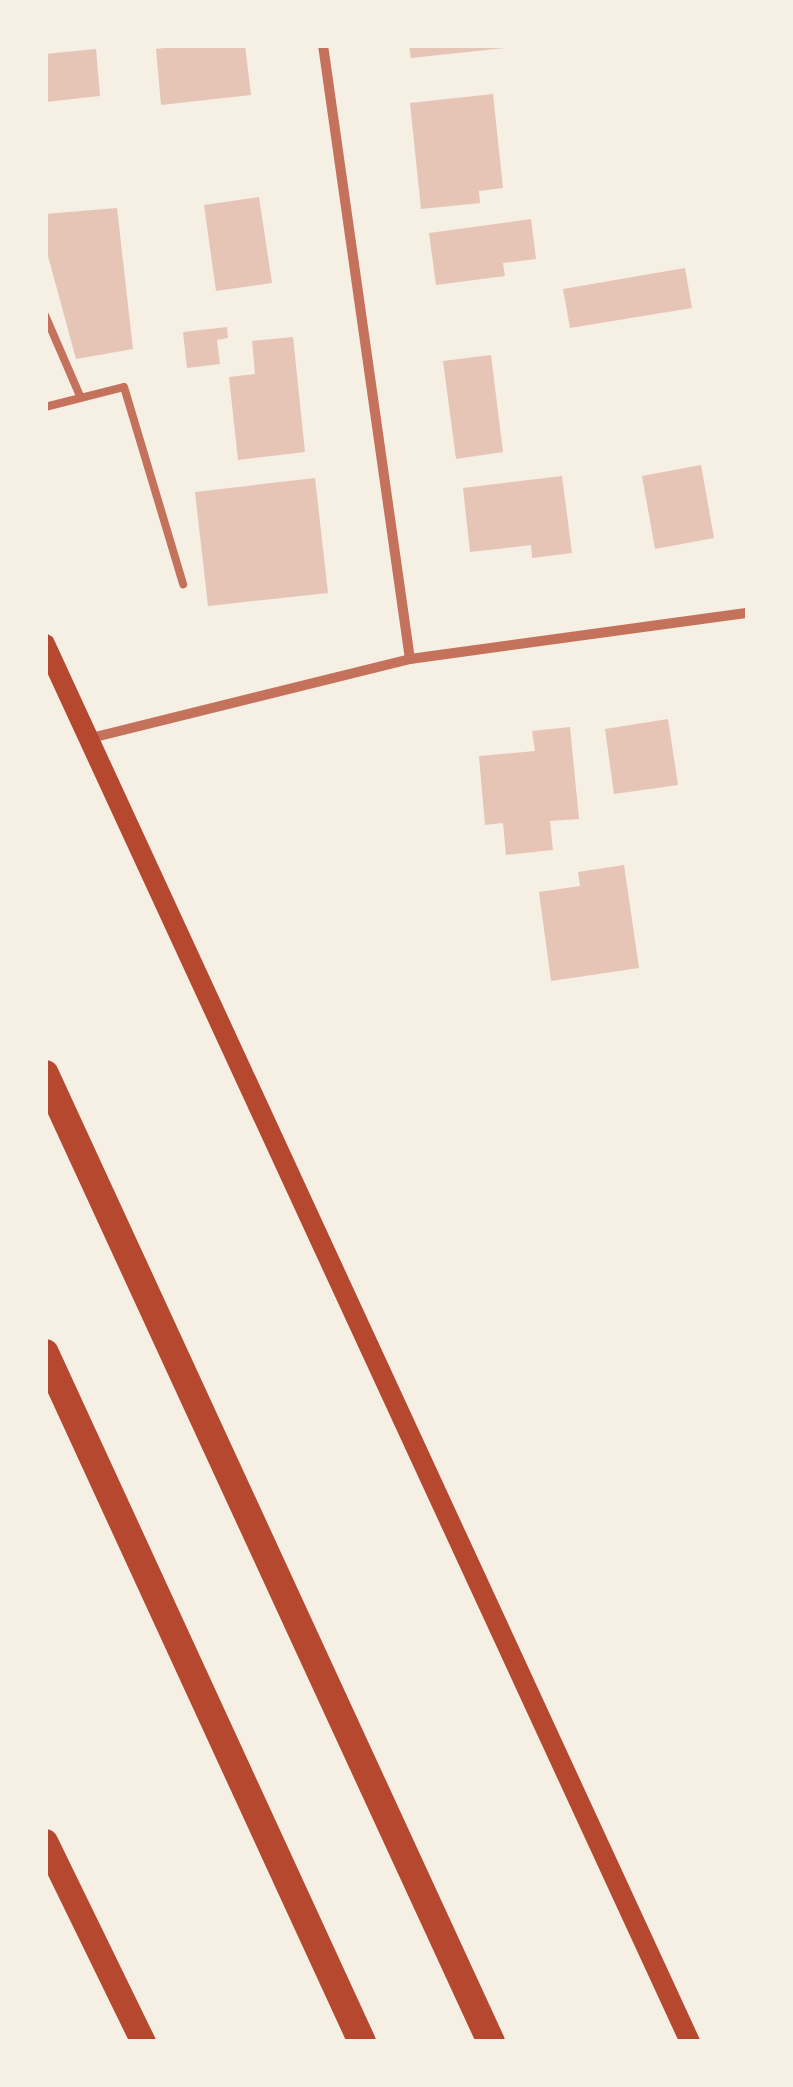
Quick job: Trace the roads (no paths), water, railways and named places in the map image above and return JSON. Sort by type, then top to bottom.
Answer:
[{"type":"highway","points":[[45,1074],[492,2042]]},
{"type":"highway","points":[[45,1353],[362,2042]]},
{"type":"main road","points":[[45,644],[690,2042]]},
{"type":"main road","points":[[45,1841],[143,2042]]},
{"type":"street","points":[[323,45],[410,659]]},
{"type":"street","points":[[87,739],[410,659],[748,613]]},
{"type":"lane","points":[[45,316],[81,398]]},
{"type":"lane","points":[[45,407],[124,386],[184,584]]}]
